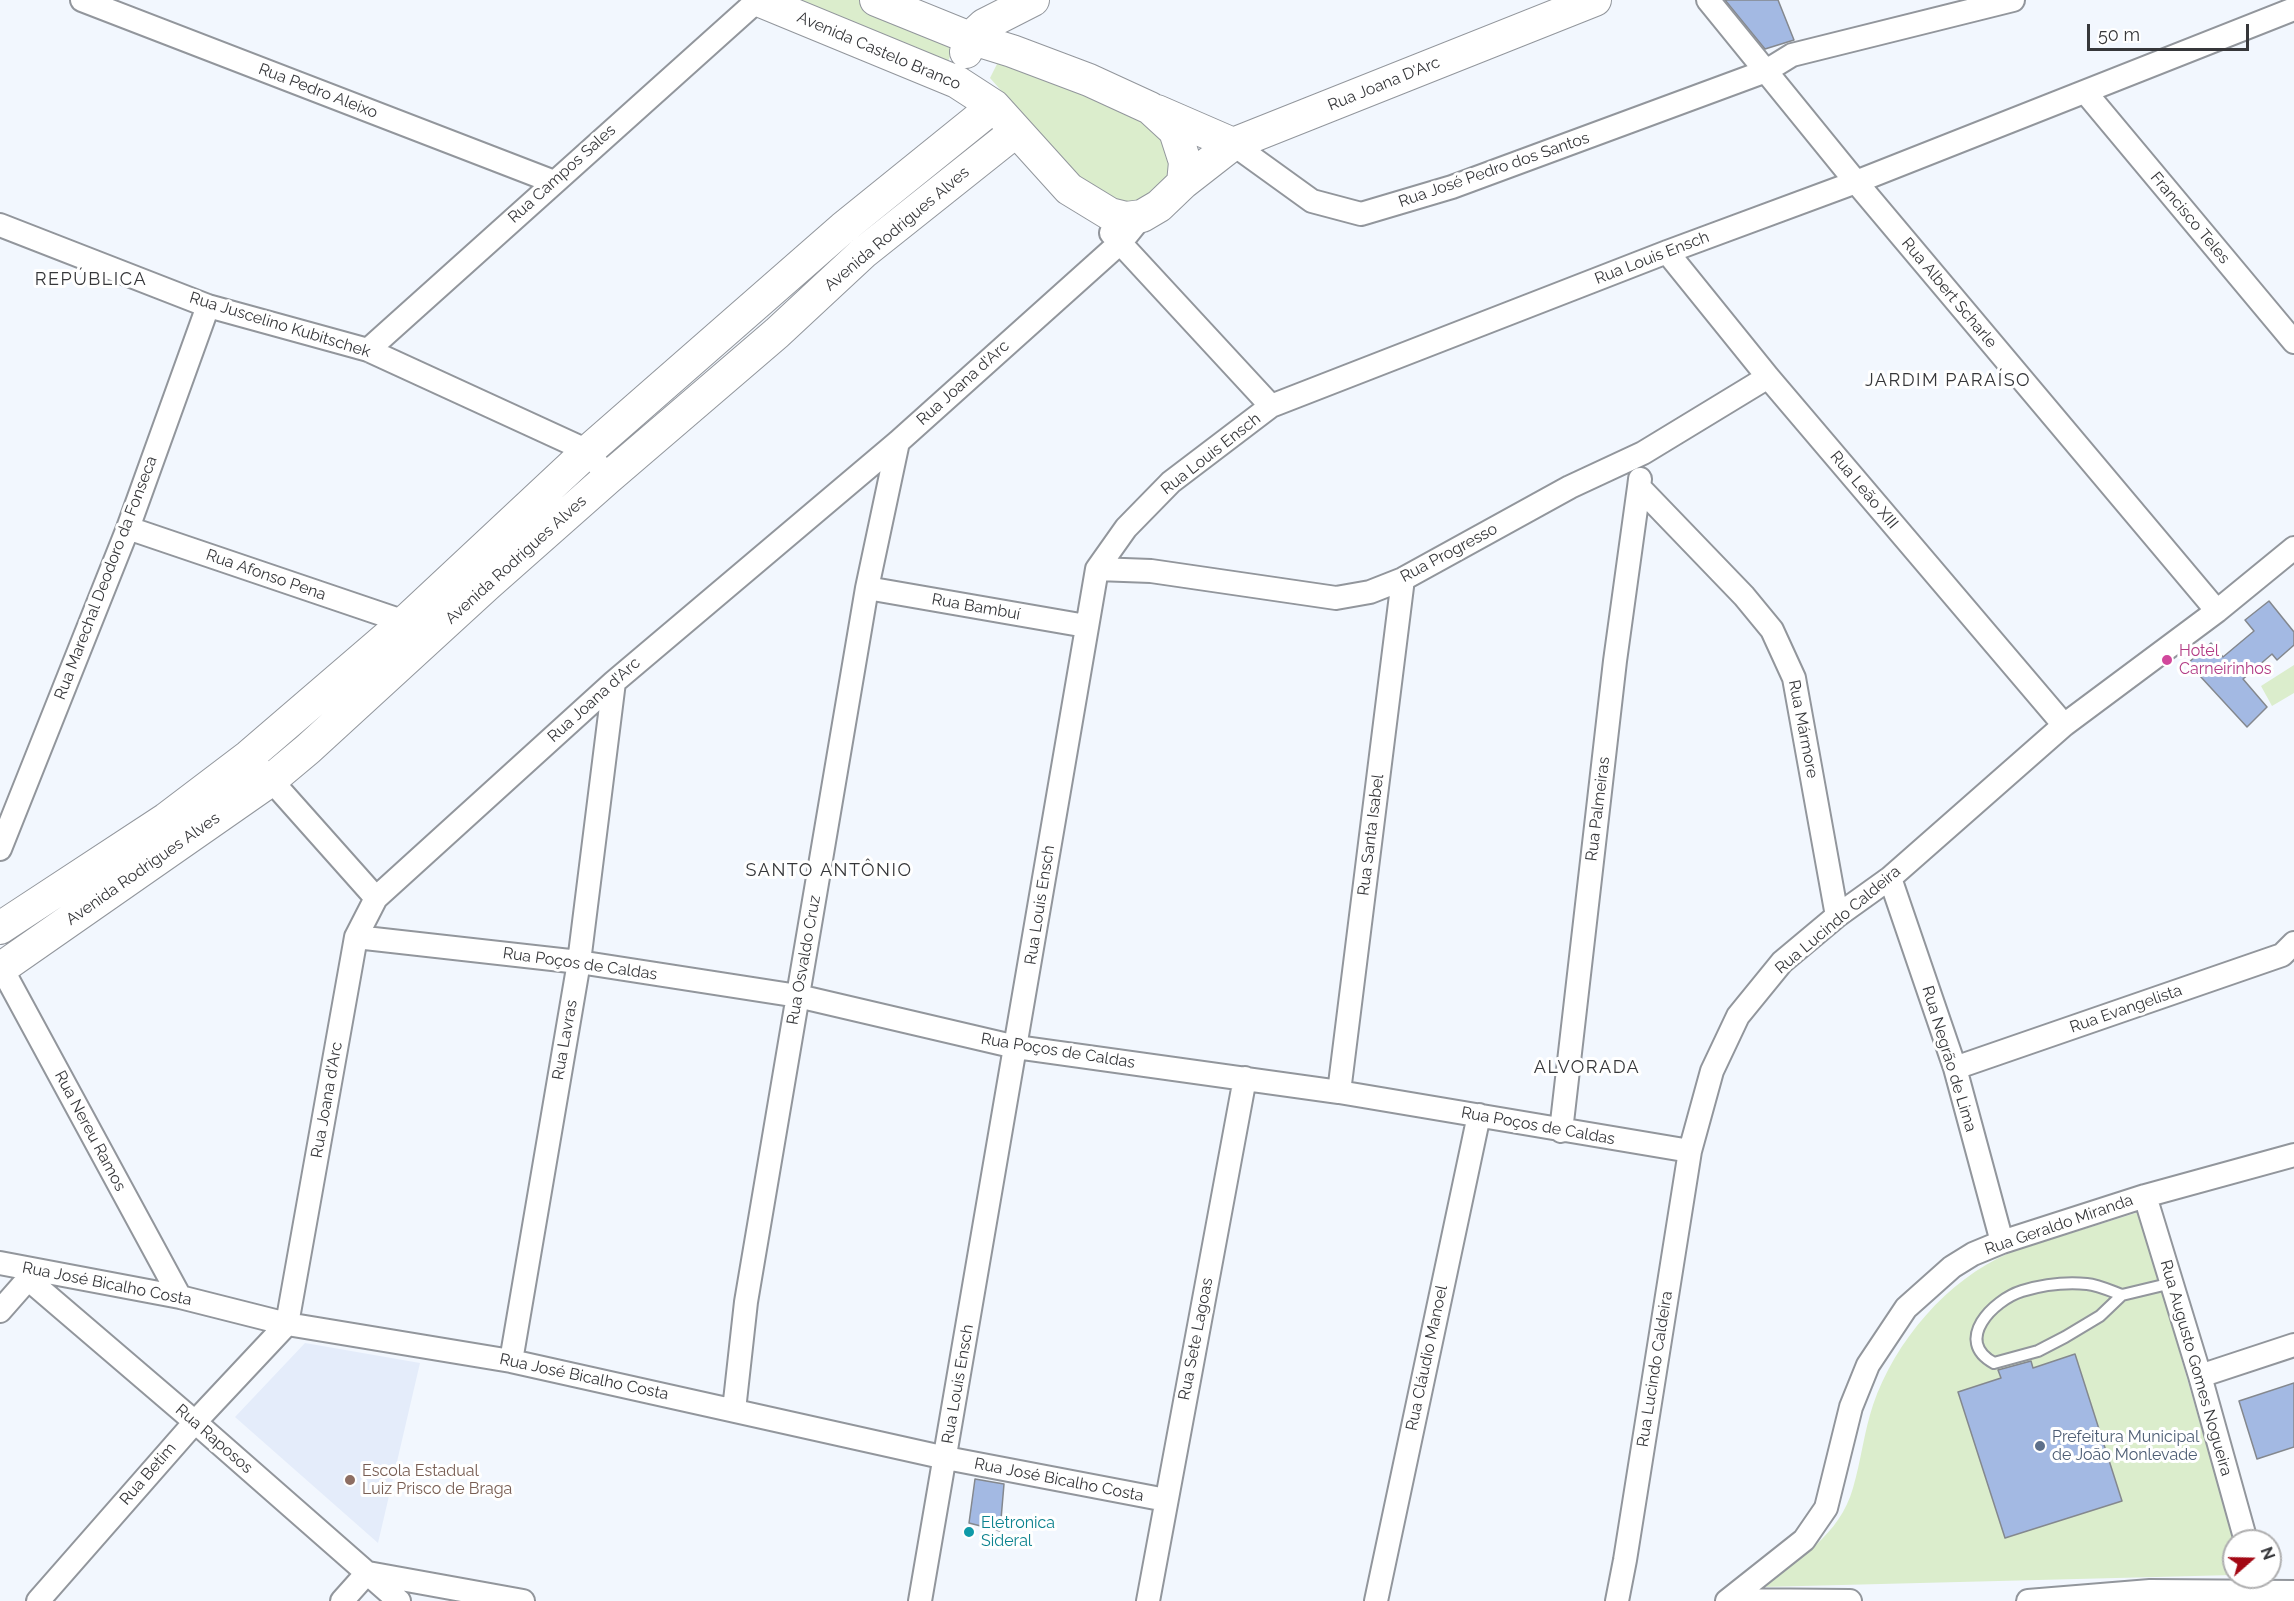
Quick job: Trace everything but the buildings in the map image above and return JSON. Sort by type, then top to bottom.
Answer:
[{"type":"street","name":"Rua Pedro Aleixo","points":[[82,0],[554,182]]},
{"type":"street","name":"Rua Campos Sales","points":[[368,350],[758,0]]},
{"type":"street","name":"Avenida Castelo Branco","points":[[758,0],[957,82],[994,106],[1271,406]]},
{"type":"street","points":[[876,0],[970,38],[1045,63],[1233,144]]},
{"type":"street","points":[[957,82],[970,38],[984,25],[1033,0]]},
{"type":"street","name":"Rua Joana D'Arc","points":[[1183,183],[1233,144],[1595,0]]},
{"type":"street","name":"Rua Albert Scharle","points":[[1708,0],[1856,182],[2217,611]]},
{"type":"street","name":"Rua José Pedro dos Santos","points":[[1233,144],[1312,201],[1361,214],[1452,188],[1766,71],[1792,55],[2013,0]]},
{"type":"street","name":"Rua Louis Ensch","points":[[920,1601],[1086,626],[1097,569],[1126,528],[1171,482],[1271,406],[2086,93],[2294,9]]},
{"type":"street","name":"Francisco Teles","points":[[2086,93],[2294,342]]},
{"type":"street","name":"Avenida Rodrigues Alves","points":[[1,967],[271,780],[308,749],[415,632],[588,451],[843,228],[994,106]]},
{"type":"street","points":[[1143,216],[1159,206],[1183,183],[1185,162],[1175,132],[1150,108]]},
{"type":"street","name":"Avenida Rodrigues Alves","points":[[0,928],[166,819],[415,632],[608,478],[777,333],[863,253],[1016,132]]},
{"type":"street","name":"Avenida Castelo Branco","points":[[1069,189],[1110,214],[1126,218],[1143,216]]},
{"type":"street","name":"Rua Joana d'Arc","points":[[287,1324],[356,937],[376,898],[614,682],[898,442],[1121,242],[1143,216]]},
{"type":"street","name":"Rua Juscelino Kubitschek","points":[[0,225],[208,306],[368,350],[588,451]]},
{"type":"street","points":[[843,228],[863,253]]},
{"type":"street","name":"Rua Leão XIII","points":[[1667,252],[1768,377],[2064,725]]},
{"type":"street","name":"Rua Marechal Deodoro da Fonseca","points":[[0,849],[128,528],[208,306]]},
{"type":"street","name":"Rua Progresso","points":[[1097,569],[1151,571],[1336,598],[1370,592],[1404,579],[1570,487],[1643,453],[1768,377]]},
{"type":"street","name":"Rua Osvaldo Cruz","points":[[734,1410],[746,1302],[867,588],[898,442]]},
{"type":"street","points":[[588,451],[608,478]]},
{"type":"street","points":[[1639,487],[1643,453]]},
{"type":"street","name":"Rua Mármore","points":[[1639,487],[1744,596],[1772,630],[1794,678],[1837,916]]},
{"type":"street","name":"Rua Palmeiras","points":[[1562,1131],[1615,661],[1639,487]]},
{"type":"street","name":"Rua Afonso Pena","points":[[128,528],[415,632]]},
{"type":"street","name":"Rua Lucindo Caldeira","points":[[1617,1601],[1690,1151],[1712,1071],[1738,1016],[1782,962],[1837,916],[1890,878],[2064,725],[2217,611],[2294,548]]},
{"type":"street","name":"Rua Santa Isabel","points":[[1339,1092],[1404,579]]},
{"type":"street","name":"Rua Bambuí","points":[[867,588],[1086,626]]},
{"type":"street","name":"Rua Lavras","points":[[511,1361],[579,963],[614,682]]},
{"type":"street","points":[[249,756],[376,898]]},
{"type":"street","name":"Rua Negrão de Lima","points":[[1890,878],[1955,1068],[2002,1242]]},
{"type":"street","name":"Rua Poços de Caldas","points":[[356,937],[579,963],[798,996],[1016,1047],[1339,1092],[1690,1151]]},
{"type":"street","name":"Rua Evangelista","points":[[1955,1068],[2282,955],[2294,944]]},
{"type":"street","name":"Rua Nereu Ramos","points":[[1,967],[180,1297]]},
{"type":"street","name":"Rua Sete Lagoas","points":[[1148,1601],[1245,1078]]},
{"type":"street","name":"Rua Cláudio Manoel","points":[[1376,1601],[1479,1114]]},
{"type":"street","name":"Rua Geraldo Miranda","points":[[1728,1600],[1804,1540],[1826,1508],[1851,1407],[1868,1365],[1906,1308],[1952,1267],[1973,1254],[2002,1242],[2145,1196],[2294,1155]]},
{"type":"street","name":"Rua Augusto Gomes Nogueira","points":[[2145,1196],[2200,1376],[2243,1529]]},
{"type":"street","name":"Rua José Bicalho Costa","points":[[0,1263],[32,1275],[180,1297],[287,1324],[511,1361],[946,1458],[1166,1500]]},
{"type":"street","points":[[0,1311],[32,1275]]},
{"type":"street","name":"Rua Raposos","points":[[32,1275],[399,1601]]},
{"type":"street","name":"Rua Betim","points":[[38,1601],[195,1422],[287,1324]]},
{"type":"street","points":[[2200,1376],[2294,1345]]},
{"type":"street","name":"Rua Lucindo Caldeira","points":[[1625,1560],[1632,1601]]},
{"type":"street","points":[[342,1601],[367,1572],[523,1601]]},
{"type":"street","points":[[2028,1601],[2145,1596],[2222,1588]]},
{"type":"street","points":[[1728,1600],[1850,1601]]},
{"type":"lane","points":[[2122,1295],[2100,1316],[2038,1351],[1994,1363],[1986,1359],[1980,1350],[1977,1334],[1982,1318],[1997,1304],[2021,1292],[2049,1286],[2089,1284],[2122,1295],[2172,1284]]},
{"type":"shaded area","name":"Escola Estadual Luiz Prisco de Braga","points":[[305,1343],[420,1363],[378,1543],[235,1417]]},
{"type":"green space","points":[[778,0],[862,0],[956,36],[947,66]]},
{"type":"green space","points":[[1000,58],[1156,124],[1173,157],[1168,178],[1160,192],[1123,207],[1079,178],[990,78]]},
{"type":"green space","points":[[2294,665],[2294,693],[2272,706],[2261,686]]},
{"type":"green space","points":[[2139,1212],[2231,1529],[2222,1529],[2222,1575],[1763,1587],[1816,1545],[1828,1533],[1847,1505],[1873,1405],[1895,1358],[1909,1336],[1926,1315],[1965,1279],[1986,1265],[2030,1245]]},
{"type":"place","name":"Hotel Carneirinhos","points":[[2167,660]]},
{"type":"place","name":"Prefeitura Municipal de João Monlevade","points":[[2040,1446]]},
{"type":"place","name":"Escola Estadual Luiz Prisco de Braga","points":[[350,1480]]},
{"type":"place","name":"Eletronica Sideral","points":[[969,1532]]},
{"type":"district","name":"REPÚBLICA","points":[[91,280]]},
{"type":"district","name":"JARDIM PARAÍSO","points":[[1948,381]]},
{"type":"district","name":"SANTO ANTÔNIO","points":[[829,871]]},
{"type":"district","name":"ALVORADA","points":[[1587,1068]]}]
